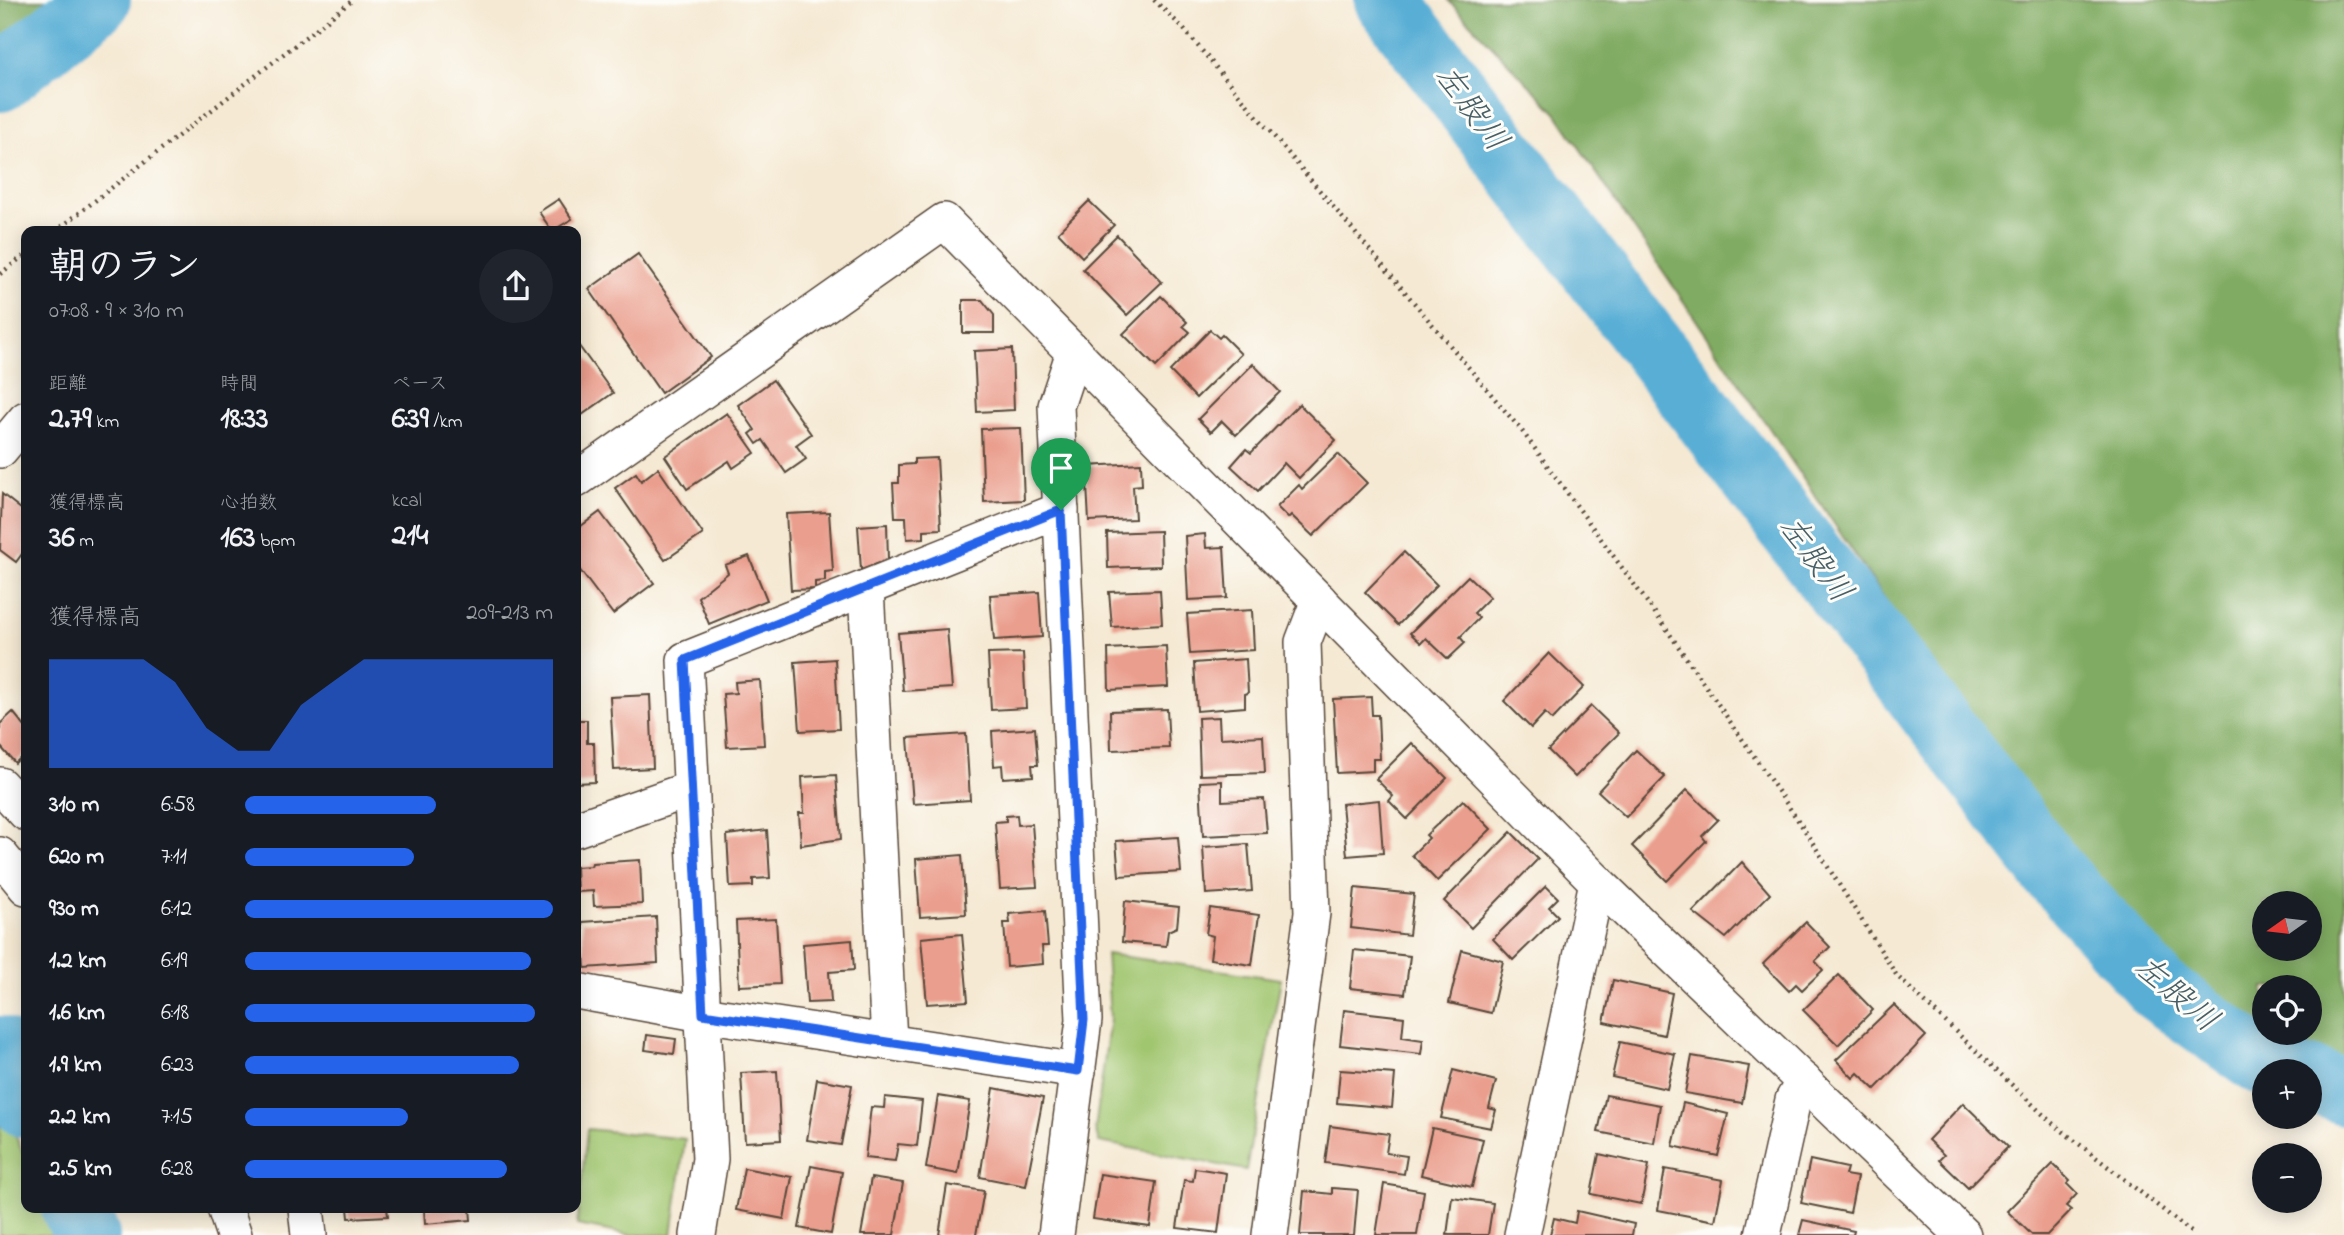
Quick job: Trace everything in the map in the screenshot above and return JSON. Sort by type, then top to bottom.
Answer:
[{"type":"street","points":[[581,476],[944,221],[1597,881],[1963,1235]]},
{"type":"street","points":[[1057,1235],[1084,1020],[1056,406],[1074,352]]},
{"type":"street","points":[[0,450],[21,425]]},
{"type":"street","points":[[698,1235],[710,1159],[685,660],[1061,510]]},
{"type":"street","points":[[866,588],[889,1042]]},
{"type":"street","points":[[1270,1235],[1312,913],[1303,642],[1319,600]]},
{"type":"street","points":[[0,785],[21,808]]},
{"type":"street","points":[[581,827],[691,789]]},
{"type":"street","points":[[1521,1235],[1597,881]]},
{"type":"street","points":[[581,991],[703,1014],[1078,1071]]},
{"type":"street","points":[[1763,1235],[1793,1100],[1804,1082]]},
{"type":"street","points":[[227,1213],[234,1235]]},
{"type":"street","points":[[307,1213],[309,1235]]},
{"type":"path","points":[[62,226],[353,0]]},
{"type":"path","points":[[1154,0],[1182,27],[1392,281],[1522,431],[1658,617],[1795,815],[1897,976],[2051,1122],[2195,1235]]},
{"type":"path","points":[[0,274],[21,258]]},
{"type":"green space","points":[[0,0],[96,0],[59,41],[0,94]]},
{"type":"green space","points":[[1448,0],[2344,0],[2344,1060],[2305,1045],[2322,1045],[2322,975],[2252,975],[2252,1024],[2212,1009],[1996,763],[1556,113]]},
{"type":"green space","points":[[1106,954],[1281,979],[1246,1170],[1099,1142],[1095,1130],[1110,1018]]},
{"type":"green space","points":[[0,1097],[21,1149],[21,1213],[47,1213],[56,1235],[0,1235]]},
{"type":"green space","points":[[587,1129],[685,1139],[672,1235],[630,1235],[577,1225],[578,1213],[581,1213]]},
{"type":"building","points":[[559,199],[572,219],[560,226],[549,226],[539,212]]},
{"type":"building","points":[[1089,201],[1114,225],[1082,257],[1058,232]]},
{"type":"building","points":[[1117,235],[1162,282],[1127,315],[1083,269]]},
{"type":"building","points":[[638,254],[711,357],[661,393],[589,289]]},
{"type":"building","points":[[1161,296],[1187,322],[1183,326],[1190,332],[1156,367],[1123,334]]},
{"type":"building","points":[[963,300],[982,300],[994,315],[994,333],[963,333]]},
{"type":"building","points":[[1210,330],[1219,338],[1222,335],[1241,354],[1196,398],[1170,371]]},
{"type":"building","points":[[581,349],[613,393],[581,416]]},
{"type":"building","points":[[1012,349],[1014,410],[977,412],[974,351]]},
{"type":"building","points":[[1253,364],[1280,392],[1236,435],[1222,421],[1211,432],[1198,419]]},
{"type":"building","points":[[773,380],[811,434],[796,445],[806,459],[786,473],[763,440],[757,444],[750,434],[755,430],[738,405]]},
{"type":"building","points":[[1299,404],[1336,440],[1299,478],[1284,463],[1258,491],[1231,466],[1246,449],[1251,453]]},
{"type":"building","points":[[727,413],[755,453],[733,468],[729,461],[687,489],[665,456]]},
{"type":"building","points":[[1021,428],[1024,500],[984,502],[981,429]]},
{"type":"building","points":[[1338,454],[1367,483],[1313,536],[1291,515],[1288,518],[1277,507],[1299,485],[1302,489]]},
{"type":"building","points":[[937,458],[941,529],[924,530],[924,538],[907,539],[906,517],[895,517],[893,483],[899,483],[899,465],[914,464],[914,459]]},
{"type":"building","points":[[1141,463],[1142,485],[1133,486],[1135,519],[1089,521],[1086,466]]},
{"type":"building","points":[[658,468],[703,534],[665,560],[615,488],[636,473],[641,481]]},
{"type":"building","points":[[2,494],[21,509],[21,555],[16,562],[0,550]]},
{"type":"building","points":[[600,512],[654,583],[613,614],[581,572],[581,526]]},
{"type":"building","points":[[829,512],[833,571],[825,572],[825,581],[815,582],[815,589],[791,590],[786,514]]},
{"type":"building","points":[[887,524],[888,560],[861,570],[858,526]]},
{"type":"building","points":[[1160,531],[1161,566],[1108,568],[1107,533]]},
{"type":"building","points":[[1205,534],[1206,548],[1224,547],[1227,598],[1188,600],[1185,536]]},
{"type":"building","points":[[1404,552],[1437,585],[1398,625],[1365,592]]},
{"type":"building","points":[[749,556],[767,600],[709,624],[698,597],[728,573],[725,565]]},
{"type":"building","points":[[1468,576],[1490,597],[1474,613],[1479,618],[1460,637],[1465,643],[1448,659],[1426,638],[1421,643],[1410,633]]},
{"type":"building","points":[[1160,590],[1162,624],[1112,627],[1109,592]]},
{"type":"building","points":[[1039,592],[1042,637],[994,640],[990,595]]},
{"type":"building","points":[[1252,610],[1254,650],[1190,654],[1187,614]]},
{"type":"building","points":[[947,629],[952,688],[903,691],[898,633]]},
{"type":"building","points":[[1166,646],[1168,687],[1109,690],[1108,649]]},
{"type":"building","points":[[1023,653],[1026,708],[991,710],[988,654]]},
{"type":"building","points":[[1549,653],[1584,687],[1552,720],[1545,713],[1531,728],[1504,701]]},
{"type":"building","points":[[835,659],[839,729],[800,731],[795,662]]},
{"type":"building","points":[[1246,659],[1248,693],[1245,694],[1245,707],[1197,711],[1194,663]]},
{"type":"building","points":[[760,680],[764,745],[727,747],[723,694],[736,693],[735,682]]},
{"type":"building","points":[[650,695],[653,768],[614,770],[610,697]]},
{"type":"building","points":[[1371,697],[1372,715],[1378,715],[1380,759],[1373,759],[1373,771],[1337,773],[1333,699]]},
{"type":"building","points":[[1591,706],[1619,733],[1575,777],[1548,750]]},
{"type":"building","points":[[1167,709],[1169,748],[1111,750],[1110,711]]},
{"type":"building","points":[[13,712],[21,722],[21,758],[15,763],[0,746],[0,724]]},
{"type":"building","points":[[1219,717],[1220,738],[1263,736],[1265,773],[1200,775],[1198,718]]},
{"type":"building","points":[[581,720],[587,720],[587,743],[594,743],[595,782],[581,783]]},
{"type":"building","points":[[1035,728],[1038,765],[1032,765],[1033,776],[1003,778],[1002,765],[994,766],[992,731]]},
{"type":"building","points":[[966,734],[970,800],[913,804],[908,738]]},
{"type":"building","points":[[1412,743],[1447,778],[1407,819],[1389,801],[1393,796],[1376,779]]},
{"type":"building","points":[[1636,750],[1665,777],[1626,817],[1598,791]]},
{"type":"building","points":[[836,775],[841,839],[801,845],[799,813],[804,813],[802,777]]},
{"type":"building","points":[[1222,781],[1222,801],[1264,799],[1267,833],[1203,836],[1200,782]]},
{"type":"building","points":[[1687,790],[1718,820],[1702,836],[1706,841],[1667,881],[1632,846]]},
{"type":"building","points":[[1379,800],[1383,853],[1347,856],[1342,804]]},
{"type":"building","points":[[1463,800],[1491,829],[1437,881],[1412,855],[1429,838],[1426,835]]},
{"type":"building","points":[[1017,815],[1018,825],[1032,824],[1037,887],[1000,889],[995,822],[1006,821],[1006,816]]},
{"type":"building","points":[[767,830],[770,878],[753,879],[753,886],[730,887],[727,835]]},
{"type":"building","points":[[1511,832],[1538,859],[1471,928],[1444,901]]},
{"type":"building","points":[[1178,837],[1181,872],[1119,876],[1116,841]]},
{"type":"building","points":[[1248,844],[1252,891],[1206,894],[1203,847]]},
{"type":"building","points":[[962,855],[966,914],[920,917],[916,859]]},
{"type":"building","points":[[640,860],[642,904],[594,906],[593,891],[581,892],[581,867],[591,866],[592,863]]},
{"type":"building","points":[[1742,862],[1770,894],[1726,938],[1693,912]]},
{"type":"building","points":[[1546,886],[1558,898],[1549,907],[1558,916],[1513,960],[1493,939]]},
{"type":"building","points":[[1355,888],[1414,894],[1409,935],[1351,928]]},
{"type":"building","points":[[1125,901],[1179,907],[1177,927],[1168,931],[1166,946],[1122,942]]},
{"type":"building","points":[[1210,908],[1259,915],[1252,965],[1210,959],[1213,936],[1206,934]]},
{"type":"building","points":[[1045,911],[1048,946],[1042,946],[1043,964],[1007,967],[1004,923],[1010,923],[1009,914]]},
{"type":"building","points":[[656,917],[658,963],[585,968],[582,922]]},
{"type":"building","points":[[776,919],[780,984],[739,986],[736,921]]},
{"type":"building","points":[[1806,922],[1830,947],[1815,961],[1823,970],[1802,990],[1796,984],[1789,991],[1763,964]]},
{"type":"building","points":[[962,934],[968,1001],[927,1004],[921,938]]},
{"type":"building","points":[[852,940],[854,970],[829,972],[831,1002],[807,1003],[803,944]]},
{"type":"building","points":[[1354,950],[1410,956],[1405,994],[1350,988]]},
{"type":"building","points":[[1462,950],[1503,961],[1491,1013],[1449,1003]]},
{"type":"building","points":[[1839,975],[1873,1010],[1838,1045],[1803,1010]]},
{"type":"building","points":[[1613,980],[1672,993],[1664,1035],[1604,1022]]},
{"type":"building","points":[[1894,1005],[1926,1036],[1875,1089],[1858,1073],[1853,1078],[1836,1060]]},
{"type":"building","points":[[1344,1010],[1404,1017],[1402,1037],[1423,1040],[1421,1054],[1340,1045]]},
{"type":"building","points":[[647,1035],[676,1039],[674,1054],[645,1050]]},
{"type":"building","points":[[1620,1042],[1675,1054],[1667,1089],[1612,1077]]},
{"type":"building","points":[[1692,1056],[1749,1066],[1742,1103],[1685,1093]]},
{"type":"building","points":[[1340,1070],[1395,1074],[1392,1108],[1337,1103]]},
{"type":"building","points":[[1453,1070],[1496,1081],[1489,1108],[1496,1110],[1491,1128],[1441,1118]]},
{"type":"building","points":[[777,1071],[781,1140],[745,1142],[741,1073]]},
{"type":"building","points":[[817,1079],[852,1085],[841,1145],[807,1140]]},
{"type":"building","points":[[994,1088],[1043,1098],[1026,1186],[980,1177]]},
{"type":"building","points":[[1606,1095],[1660,1105],[1654,1143],[1598,1132]]},
{"type":"building","points":[[938,1096],[970,1101],[958,1174],[926,1168]]},
{"type":"building","points":[[885,1097],[922,1101],[917,1146],[898,1144],[895,1161],[865,1158],[871,1107],[884,1108]]},
{"type":"building","points":[[1683,1103],[1728,1114],[1718,1156],[1673,1146]]},
{"type":"building","points":[[1963,1103],[2008,1147],[1968,1188],[1939,1160],[1944,1155],[1928,1140]]},
{"type":"building","points":[[1330,1126],[1389,1134],[1386,1153],[1407,1156],[1404,1174],[1325,1163]]},
{"type":"building","points":[[1432,1128],[1483,1139],[1472,1187],[1421,1175]]},
{"type":"building","points":[[1599,1154],[1649,1165],[1641,1204],[1591,1194]]},
{"type":"building","points":[[1810,1160],[1847,1168],[1845,1175],[1857,1177],[1850,1213],[1801,1203]]},
{"type":"building","points":[[2053,1164],[2070,1181],[2067,1184],[2077,1194],[2066,1206],[2071,1210],[2047,1235],[2032,1235],[2007,1211]]},
{"type":"building","points":[[811,1166],[842,1172],[831,1234],[799,1228]]},
{"type":"building","points":[[744,1168],[792,1177],[784,1219],[736,1210]]},
{"type":"building","points":[[1195,1168],[1226,1173],[1218,1233],[1177,1228],[1184,1180],[1193,1181]]},
{"type":"building","points":[[1665,1169],[1723,1180],[1715,1221],[1658,1210]]},
{"type":"building","points":[[1100,1174],[1156,1182],[1150,1227],[1093,1219]]},
{"type":"building","points":[[871,1178],[903,1183],[894,1235],[861,1235]]},
{"type":"building","points":[[1384,1184],[1424,1191],[1417,1235],[1376,1235]]},
{"type":"building","points":[[947,1185],[984,1191],[976,1235],[939,1235]]},
{"type":"building","points":[[1332,1188],[1358,1190],[1354,1235],[1300,1235],[1304,1191],[1332,1194]]},
{"type":"building","points":[[1452,1197],[1493,1203],[1488,1235],[1447,1235]]},
{"type":"building","points":[[1577,1211],[1634,1224],[1632,1235],[1550,1235],[1554,1218],[1575,1223]]},
{"type":"building","points":[[348,1213],[388,1213],[388,1216],[349,1218]]},
{"type":"building","points":[[424,1213],[470,1213],[471,1220],[425,1224]]},
{"type":"building","points":[[1803,1220],[1854,1231],[1853,1235],[1799,1235]]},
{"type":"waterway","name":"左股川","points":[[0,79],[98,0]]},
{"type":"waterway","name":"左股川","points":[[1387,0],[2053,872],[2158,989],[2256,1059]]},
{"type":"waterway","points":[[0,1049],[21,1094]]},
{"type":"waterway","name":"左股川","points":[[2322,1084],[2344,1092]]},
{"type":"waterway","points":[[76,1213],[87,1235]]},
{"type":"route","points":[[1061,510],[1084,1020],[1078,1071],[703,1014],[685,660],[1061,510]]}]
